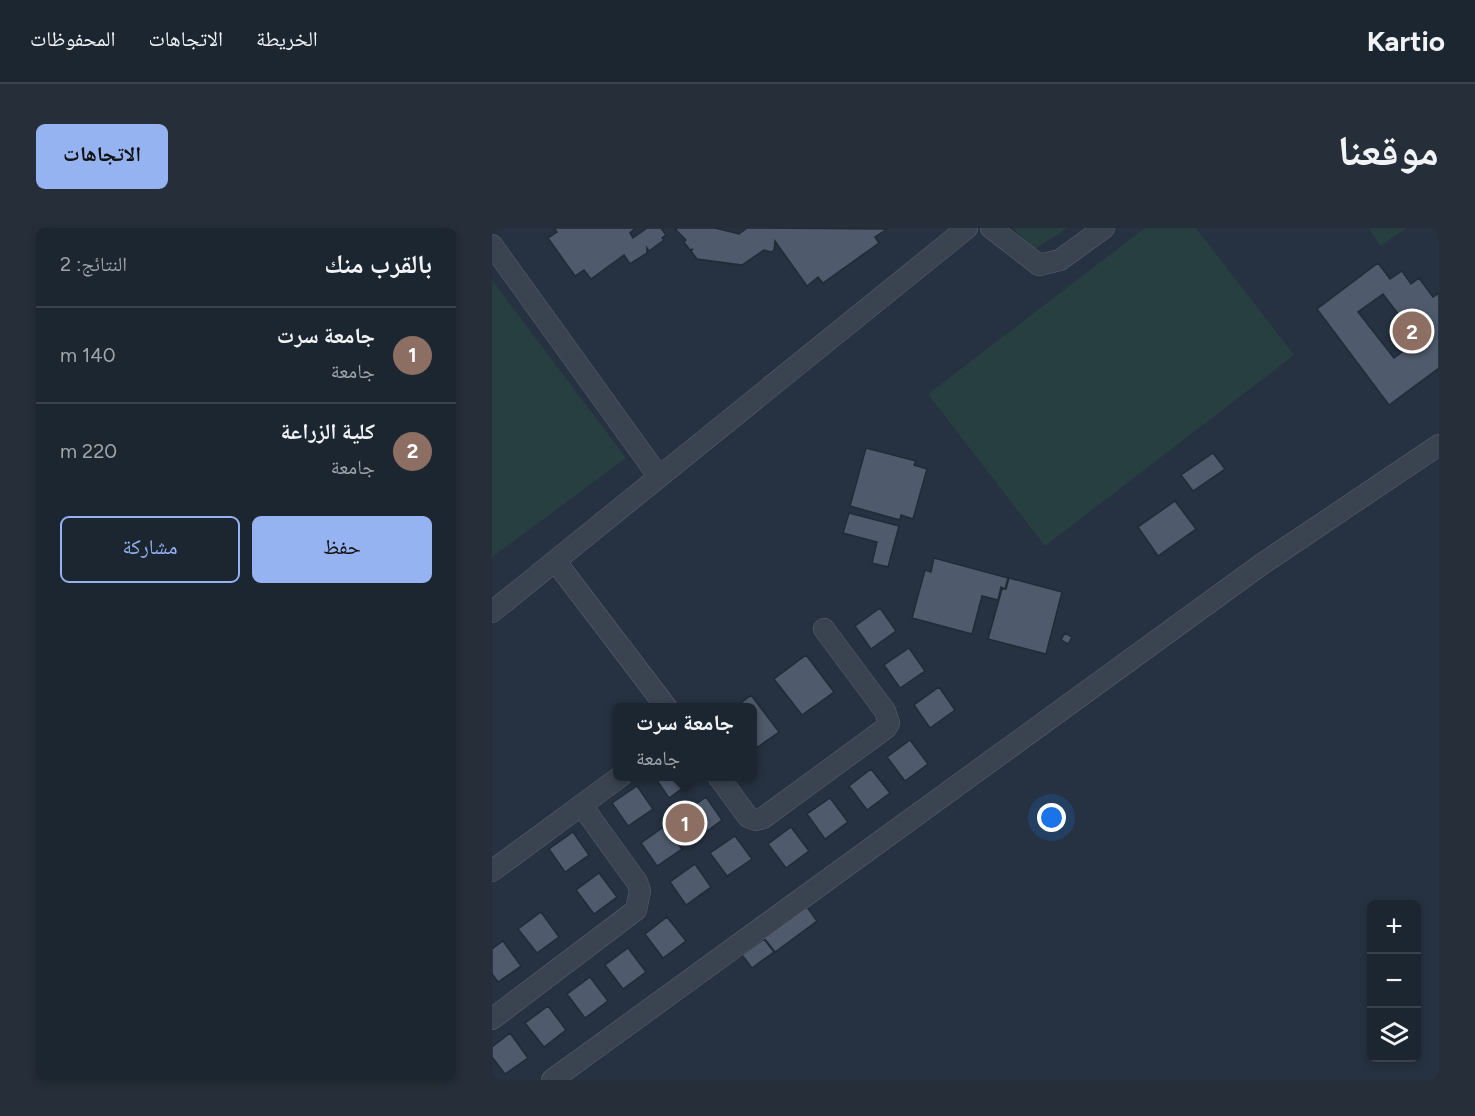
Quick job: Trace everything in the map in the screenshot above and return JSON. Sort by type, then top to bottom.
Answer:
[{"type":"street","points":[[492,612],[967,228]]},
{"type":"street","points":[[991,228],[1039,266],[1060,260],[1104,228]]},
{"type":"street","points":[[492,244],[660,477]]},
{"type":"street","points":[[552,1080],[1262,564],[1439,445]]},
{"type":"street","points":[[556,562],[663,703]]},
{"type":"street","points":[[721,781],[748,817],[756,820],[764,818],[886,728],[889,723],[885,711],[824,629]]},
{"type":"street","points":[[492,872],[616,781]]},
{"type":"street","points":[[492,1019],[636,910],[640,891],[637,882],[582,806]]},
{"type":"green space","points":[[1014,228],[1067,228],[1031,252]]},
{"type":"green space","points":[[1145,228],[1196,228],[1294,355],[1045,546],[928,394]]},
{"type":"green space","points":[[1369,228],[1407,228],[1380,246]]},
{"type":"green space","points":[[492,280],[626,458],[492,557]]},
{"type":"building","points":[[554,228],[636,228],[630,233],[633,238],[647,228],[661,228],[666,235],[662,238],[664,240],[649,251],[647,248],[647,253],[630,264],[624,255],[591,279],[584,270],[575,276],[548,238],[557,232]]},
{"type":"building","points":[[677,228],[715,228],[739,234],[747,228],[887,229],[875,237],[879,243],[823,283],[818,277],[807,286],[775,241],[774,250],[771,252],[764,250],[742,265],[697,259],[691,251],[693,249],[690,250],[684,242],[686,240],[676,230]]},
{"type":"building","points":[[1378,263],[1390,279],[1402,271],[1411,284],[1419,278],[1433,297],[1439,293],[1439,368],[1389,405],[1317,309]],"holes":[[[1383,294],[1418,340],[1394,358],[1358,312]]]},
{"type":"building","points":[[866,448],[916,461],[914,465],[927,469],[913,519],[901,515],[900,520],[850,506]]},
{"type":"building","points":[[1213,453],[1225,469],[1193,491],[1181,475]]},
{"type":"building","points":[[1175,501],[1196,529],[1158,556],[1138,527]]},
{"type":"building","points":[[849,513],[899,526],[888,567],[872,563],[877,542],[843,533]]},
{"type":"building","points":[[934,558],[1008,578],[1005,589],[1001,587],[998,600],[982,596],[972,634],[912,618],[925,570],[931,572]]},
{"type":"building","points":[[1009,578],[1062,592],[1046,654],[988,639],[1002,589],[1006,589]]},
{"type":"building","points":[[880,608],[896,631],[871,649],[855,626]]},
{"type":"building","points":[[1065,633],[1072,637],[1068,644],[1061,640]]},
{"type":"building","points":[[909,648],[925,671],[900,688],[884,665]]},
{"type":"building","points":[[806,655],[834,692],[802,715],[774,679]]},
{"type":"building","points":[[939,687],[955,710],[930,728],[914,705]]},
{"type":"building","points":[[751,695],[779,732],[757,747],[757,703],[741,703]]},
{"type":"building","points":[[910,740],[928,764],[905,781],[887,757]]},
{"type":"building","points":[[871,769],[890,793],[867,810],[849,786]]},
{"type":"building","points":[[657,781],[693,781],[669,798]]},
{"type":"building","points":[[637,786],[653,809],[628,826],[612,803]]},
{"type":"building","points":[[706,797],[722,820],[698,838],[681,815]]},
{"type":"building","points":[[830,798],[848,822],[825,839],[807,814]]},
{"type":"building","points":[[665,826],[682,849],[657,866],[641,843]]},
{"type":"building","points":[[791,827],[809,851],[786,868],[768,844]]},
{"type":"building","points":[[573,832],[589,855],[565,872],[549,849]]},
{"type":"building","points":[[735,836],[752,859],[727,876],[710,853]]},
{"type":"building","points":[[695,864],[711,887],[686,905],[670,882]]},
{"type":"building","points":[[599,873],[617,897],[594,914],[576,890]]},
{"type":"building","points":[[807,907],[817,921],[775,952],[764,938]]},
{"type":"building","points":[[541,912],[559,937],[537,953],[518,929]]},
{"type":"building","points":[[667,917],[686,941],[663,958],[645,934]]},
{"type":"building","points":[[764,939],[774,952],[752,968],[742,955]]},
{"type":"building","points":[[503,941],[521,966],[498,982],[492,974],[492,949]]},
{"type":"building","points":[[628,948],[646,972],[623,989],[605,965]]},
{"type":"building","points":[[590,977],[608,1001],[585,1018],[567,994]]},
{"type":"building","points":[[548,1006],[566,1030],[544,1047],[525,1023]]},
{"type":"building","points":[[510,1033],[528,1058],[505,1074],[492,1057],[492,1047]]},
{"type":"place","name":"كلية الزراعة","points":[[1412,331]]},
{"type":"place","name":"جامعة سرت","points":[[685,823]]}]
